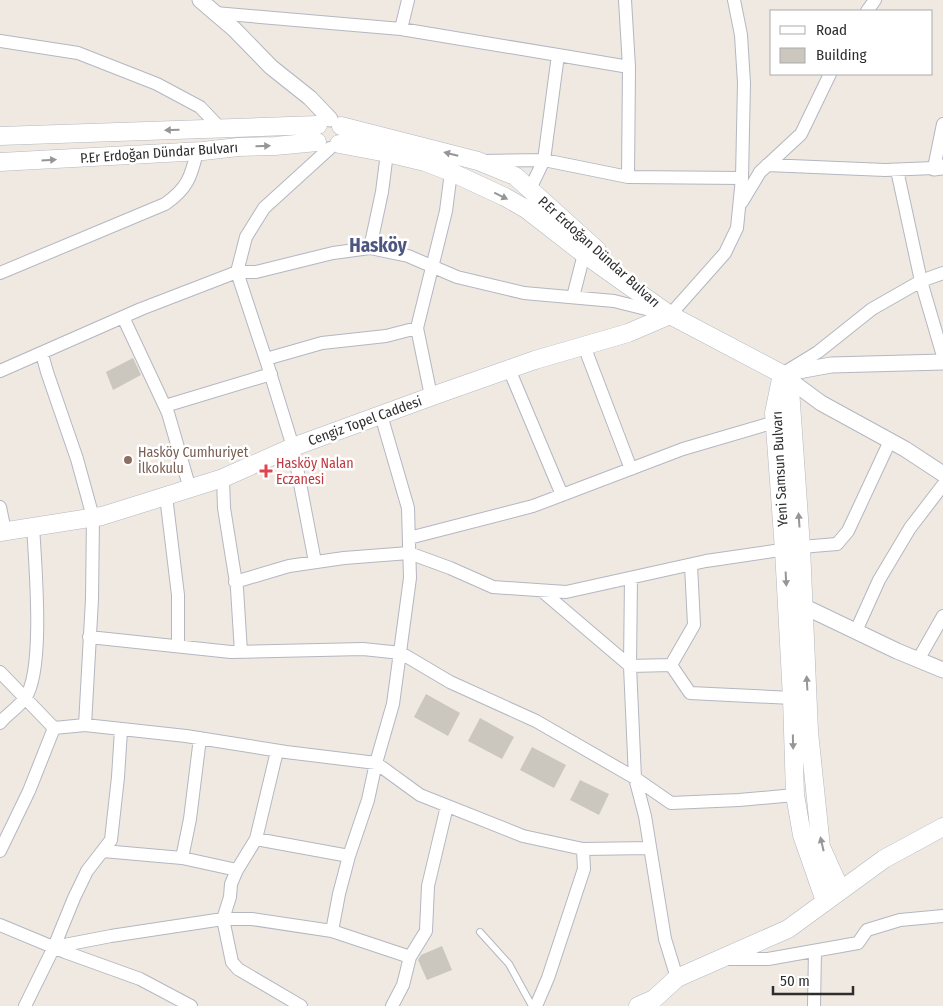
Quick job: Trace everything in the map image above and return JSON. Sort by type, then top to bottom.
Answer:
[{"type":"main road","name":"P.Er Erdoğan Dündar Bulvarı","points":[[0,136],[221,129],[328,132],[478,161],[515,176],[670,315]]},
{"type":"main road","name":"P.Er Erdoğan Dündar Bulvarı","points":[[0,162],[275,146],[328,132],[387,153],[425,162],[451,172],[526,209],[584,254],[670,315]]},
{"type":"main road","name":"Cengiz Topel Caddesi","points":[[2,531],[93,517],[223,478],[293,448],[431,396],[509,369],[628,333],[670,315]]},
{"type":"main road","points":[[670,315],[782,374]]},
{"type":"main road","name":"Yeni Samsun Bulvarı","points":[[782,374],[774,414],[803,606],[809,732],[821,847],[840,889]]},
{"type":"main road","name":"Yeni Samsun Bulvarı","points":[[782,374],[790,389],[793,548],[792,698],[795,795],[802,835],[825,901]]},
{"type":"main road","points":[[638,1006],[654,999],[677,978],[724,959],[788,929],[840,889],[884,859],[943,827]]},
{"type":"street","points":[[200,0],[271,67],[310,98],[328,132],[312,164],[264,208],[246,237],[237,272],[293,448],[315,562]]},
{"type":"street","points":[[401,29],[408,0]]},
{"type":"street","points":[[625,0],[630,67],[628,177]]},
{"type":"street","points":[[0,372],[124,317],[237,272],[256,272],[333,253],[370,248],[408,256],[457,277],[524,293],[614,301],[670,315],[724,254],[737,228],[742,178],[744,83],[741,35],[734,0]]},
{"type":"street","points":[[868,10],[876,0]]},
{"type":"street","points":[[215,13],[401,29],[630,67]]},
{"type":"street","points":[[0,41],[78,54],[157,84],[200,107],[221,129]]},
{"type":"street","points":[[530,190],[544,160],[558,55]]},
{"type":"street","points":[[739,206],[760,172],[800,134],[830,75]]},
{"type":"street","points":[[767,165],[897,170],[938,168],[943,124]]},
{"type":"street","points":[[0,273],[165,204],[179,194],[193,170],[197,152]]},
{"type":"street","points":[[370,248],[382,192],[387,153]]},
{"type":"street","points":[[478,161],[544,160],[628,177],[742,178]]},
{"type":"street","points":[[897,170],[921,281],[943,356]]},
{"type":"street","points":[[431,396],[417,328],[446,211],[451,172]]},
{"type":"street","points":[[572,297],[584,254]]},
{"type":"street","points":[[782,374],[818,352],[872,308],[921,281],[943,273]]},
{"type":"street","points":[[124,317],[165,406],[190,488]]},
{"type":"street","points":[[266,359],[322,343],[386,336],[417,328]]},
{"type":"street","points":[[584,346],[631,469]]},
{"type":"street","points":[[42,354],[77,459],[93,517],[92,599],[85,725]]},
{"type":"street","points":[[782,374],[832,365],[943,362]]},
{"type":"street","points":[[509,369],[562,495]]},
{"type":"street","points":[[165,406],[271,374]]},
{"type":"street","points":[[782,374],[821,403],[890,441],[943,474]]},
{"type":"street","points":[[332,931],[349,856],[368,800],[376,762],[393,704],[410,578],[408,508],[381,415]]},
{"type":"street","points":[[408,538],[533,506],[683,449],[775,422]]},
{"type":"street","points":[[236,582],[289,566],[344,558],[409,553],[493,587],[566,592],[691,565],[793,548],[837,544],[848,532],[890,441]]},
{"type":"street","points":[[223,478],[224,508],[236,582],[241,652]]},
{"type":"street","points":[[856,631],[879,580],[910,528],[943,485]]},
{"type":"street","points":[[166,496],[178,595],[178,646]]},
{"type":"street","points":[[0,507],[2,531]]},
{"type":"street","points":[[0,723],[25,698],[34,674],[37,593],[33,526]]},
{"type":"street","points":[[671,665],[694,625],[691,565]]},
{"type":"street","points":[[631,578],[630,666],[635,778],[645,816],[665,939],[677,978]]},
{"type":"street","points":[[542,591],[630,666],[671,665]]},
{"type":"street","points":[[803,606],[943,670]]},
{"type":"street","points":[[918,660],[943,616]]},
{"type":"street","points":[[90,637],[241,652],[364,649],[401,653],[450,682],[536,721],[635,778],[671,802],[739,800],[795,795]]},
{"type":"street","points":[[671,665],[690,693],[792,698]]},
{"type":"street","points":[[0,672],[54,728]]},
{"type":"street","points":[[54,728],[85,725],[200,738],[277,751],[376,762],[420,796],[523,836],[583,849],[650,848]]},
{"type":"street","points":[[0,850],[29,790],[54,728]]},
{"type":"street","points":[[26,1006],[54,948],[87,871],[111,840],[121,730]]},
{"type":"street","points":[[182,858],[190,819],[200,738]]},
{"type":"street","points":[[277,751],[256,839],[237,870],[231,884],[230,897],[223,919],[232,962],[238,969],[301,1006]]},
{"type":"street","points":[[392,1006],[403,985],[410,957],[426,932],[428,886],[447,806]]},
{"type":"street","points":[[256,839],[349,856]]},
{"type":"street","points":[[536,1006],[548,978],[584,869],[583,849]]},
{"type":"street","points":[[103,851],[182,858],[237,870]]},
{"type":"street","points":[[724,959],[768,959],[815,951],[858,942],[868,930],[900,920],[943,916]]},
{"type":"street","points":[[54,948],[111,936],[223,919],[252,919],[332,931],[410,957]]},
{"type":"street","points":[[0,925],[54,948],[140,979],[191,1006]]},
{"type":"street","points":[[814,1006],[815,951]]},
{"type":"lane","points":[[480,932],[509,964],[532,1006]]},
{"type":"building","points":[[133,358],[141,375],[113,390],[106,372]]},
{"type":"building","points":[[426,694],[460,713],[448,736],[414,717]]},
{"type":"building","points":[[480,718],[514,737],[502,759],[468,741]]},
{"type":"building","points":[[532,747],[566,765],[554,788],[520,770]]},
{"type":"building","points":[[580,780],[609,794],[599,815],[570,800]]},
{"type":"building","points":[[442,946],[452,970],[427,980],[418,960],[421,955]]},
{"type":"place","name":"Hasköy Cumhuriyet İlkokulu","points":[[128,460]]},
{"type":"place","name":"Hasköy Nalan Eczanesi","points":[[266,471]]},
{"type":"district","name":"Hasköy","points":[[378,245]]}]
